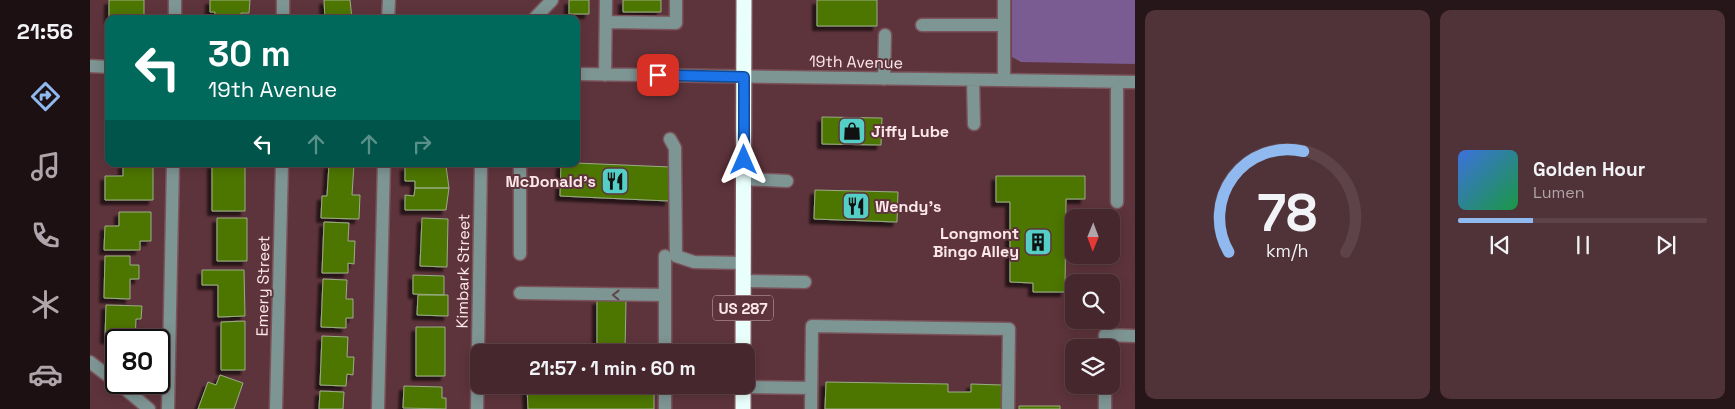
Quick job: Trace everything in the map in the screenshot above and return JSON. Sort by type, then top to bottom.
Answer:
[{"type":"highway","name":"US 287","points":[[743,344],[744,0]]},
{"type":"highway","points":[[743,394],[743,409]]},
{"type":"street","points":[[175,0],[175,15]]},
{"type":"street","points":[[283,0],[283,15]]},
{"type":"street","points":[[388,15],[389,0]]},
{"type":"street","points":[[538,15],[552,0]]},
{"type":"street","points":[[605,74],[606,0]]},
{"type":"street","points":[[606,22],[676,23],[676,0]]},
{"type":"street","points":[[1004,0],[1004,80]]},
{"type":"street","points":[[922,25],[1004,25]]},
{"type":"street","points":[[884,78],[885,35]]},
{"type":"street","points":[[90,66],[105,67]]},
{"type":"street","name":"19th Avenue","points":[[580,74],[1135,82]]},
{"type":"street","points":[[973,80],[974,124]]},
{"type":"street","points":[[1117,82],[1117,202]]},
{"type":"street","points":[[670,139],[675,148],[676,256],[694,262],[743,262]]},
{"type":"street","points":[[168,409],[174,167]]},
{"type":"street","name":"Emery Street","points":[[276,409],[282,167]]},
{"type":"street","points":[[378,409],[384,167]]},
{"type":"street","name":"Kimbark Street","points":[[477,409],[481,167]]},
{"type":"street","points":[[520,167],[520,254]]},
{"type":"street","points":[[744,179],[787,181]]},
{"type":"street","points":[[664,256],[665,344]]},
{"type":"street","points":[[743,281],[804,282]]},
{"type":"street","points":[[520,293],[665,295]]},
{"type":"street","points":[[811,409],[812,326],[1009,329],[1008,409]]},
{"type":"street","points":[[1105,339],[1105,335],[1135,336]]},
{"type":"street","points":[[90,362],[105,373]]},
{"type":"street","points":[[755,386],[811,388]]},
{"type":"street","points":[[131,394],[149,409]]},
{"type":"street","points":[[665,394],[665,409]]},
{"type":"street","points":[[1105,394],[1105,409]]},
{"type":"shaded area","points":[[1012,0],[1135,0],[1135,64],[1021,62],[1012,57]]},
{"type":"building","points":[[109,0],[144,0],[144,15],[109,15]]},
{"type":"building","points":[[210,0],[250,0],[249,13],[241,13],[241,15],[215,15],[215,12],[210,12]]},
{"type":"building","points":[[324,0],[350,0],[352,15],[325,15]]},
{"type":"building","points":[[569,0],[589,0],[589,14],[569,14]]},
{"type":"building","points":[[623,0],[661,0],[661,12],[623,12]]},
{"type":"building","points":[[817,0],[877,0],[877,26],[817,26]]},
{"type":"building","name":"Jiffy Lube","points":[[822,117],[882,118],[881,145],[822,144]]},
{"type":"building","name":"McDonald's","points":[[580,163],[670,167],[669,201],[560,196],[561,167],[580,167]]},
{"type":"building","points":[[123,167],[153,167],[153,200],[105,200],[105,176],[123,176]]},
{"type":"building","points":[[212,167],[245,167],[245,211],[212,211]]},
{"type":"building","points":[[329,167],[354,167],[352,195],[360,195],[359,219],[321,218],[322,196],[327,196]]},
{"type":"building","points":[[405,167],[446,167],[449,188],[415,188],[415,181],[405,181]]},
{"type":"building","name":"Longmont Bingo Alley","points":[[996,176],[1085,176],[1085,199],[1066,199],[1065,292],[1033,292],[1033,283],[1010,282],[1010,202],[996,202]]},
{"type":"building","points":[[415,188],[449,188],[446,210],[405,210],[405,195],[414,196]]},
{"type":"building","name":"Wendy's","points":[[815,190],[898,192],[897,222],[814,219]]},
{"type":"building","points":[[119,212],[151,212],[151,241],[140,241],[140,250],[104,250],[105,226],[119,226]]},
{"type":"building","points":[[217,218],[247,218],[247,261],[217,261]]},
{"type":"building","points":[[422,218],[448,219],[447,267],[420,266]]},
{"type":"building","points":[[324,222],[349,223],[348,241],[355,241],[354,264],[348,263],[348,273],[322,273]]},
{"type":"building","points":[[105,256],[130,256],[130,265],[139,265],[139,279],[130,279],[130,299],[104,298]]},
{"type":"building","points":[[202,270],[244,270],[245,316],[218,317],[218,285],[202,285]]},
{"type":"building","points":[[413,275],[444,276],[444,295],[413,294]]},
{"type":"building","points":[[323,279],[347,280],[346,299],[353,299],[353,318],[346,318],[346,328],[321,327]]},
{"type":"building","points":[[418,295],[448,295],[448,316],[417,315]]},
{"type":"building","points":[[597,300],[626,301],[625,344],[597,344]]},
{"type":"building","points":[[106,305],[142,306],[141,319],[136,319],[136,329],[105,329]]},
{"type":"building","points":[[245,321],[245,370],[221,370],[221,322]]},
{"type":"building","points":[[416,327],[445,327],[445,376],[416,376]]},
{"type":"building","points":[[322,336],[348,337],[347,357],[354,357],[353,375],[347,374],[346,386],[320,385]]},
{"type":"building","points":[[220,375],[243,383],[234,409],[198,409],[208,382],[216,385]]},
{"type":"building","points":[[826,382],[948,384],[948,392],[971,392],[971,384],[1002,385],[1002,409],[825,409]]},
{"type":"building","points":[[404,386],[442,387],[442,398],[446,398],[446,409],[403,408]]},
{"type":"building","points":[[320,391],[344,392],[343,409],[319,409]]},
{"type":"building","points":[[527,394],[654,394],[654,409],[528,409]]},
{"type":"building","points":[[1019,406],[1060,406],[1060,409],[1019,409]]},
{"type":"place","name":"Jiffy Lube","points":[[852,131]]},
{"type":"place","name":"McDonald's","points":[[615,181]]},
{"type":"place","name":"Wendy's","points":[[856,206]]},
{"type":"place","name":"Longmont Bingo Alley","points":[[1038,242]]},
{"type":"route","points":[[658,75],[744,77],[744,160]]}]
